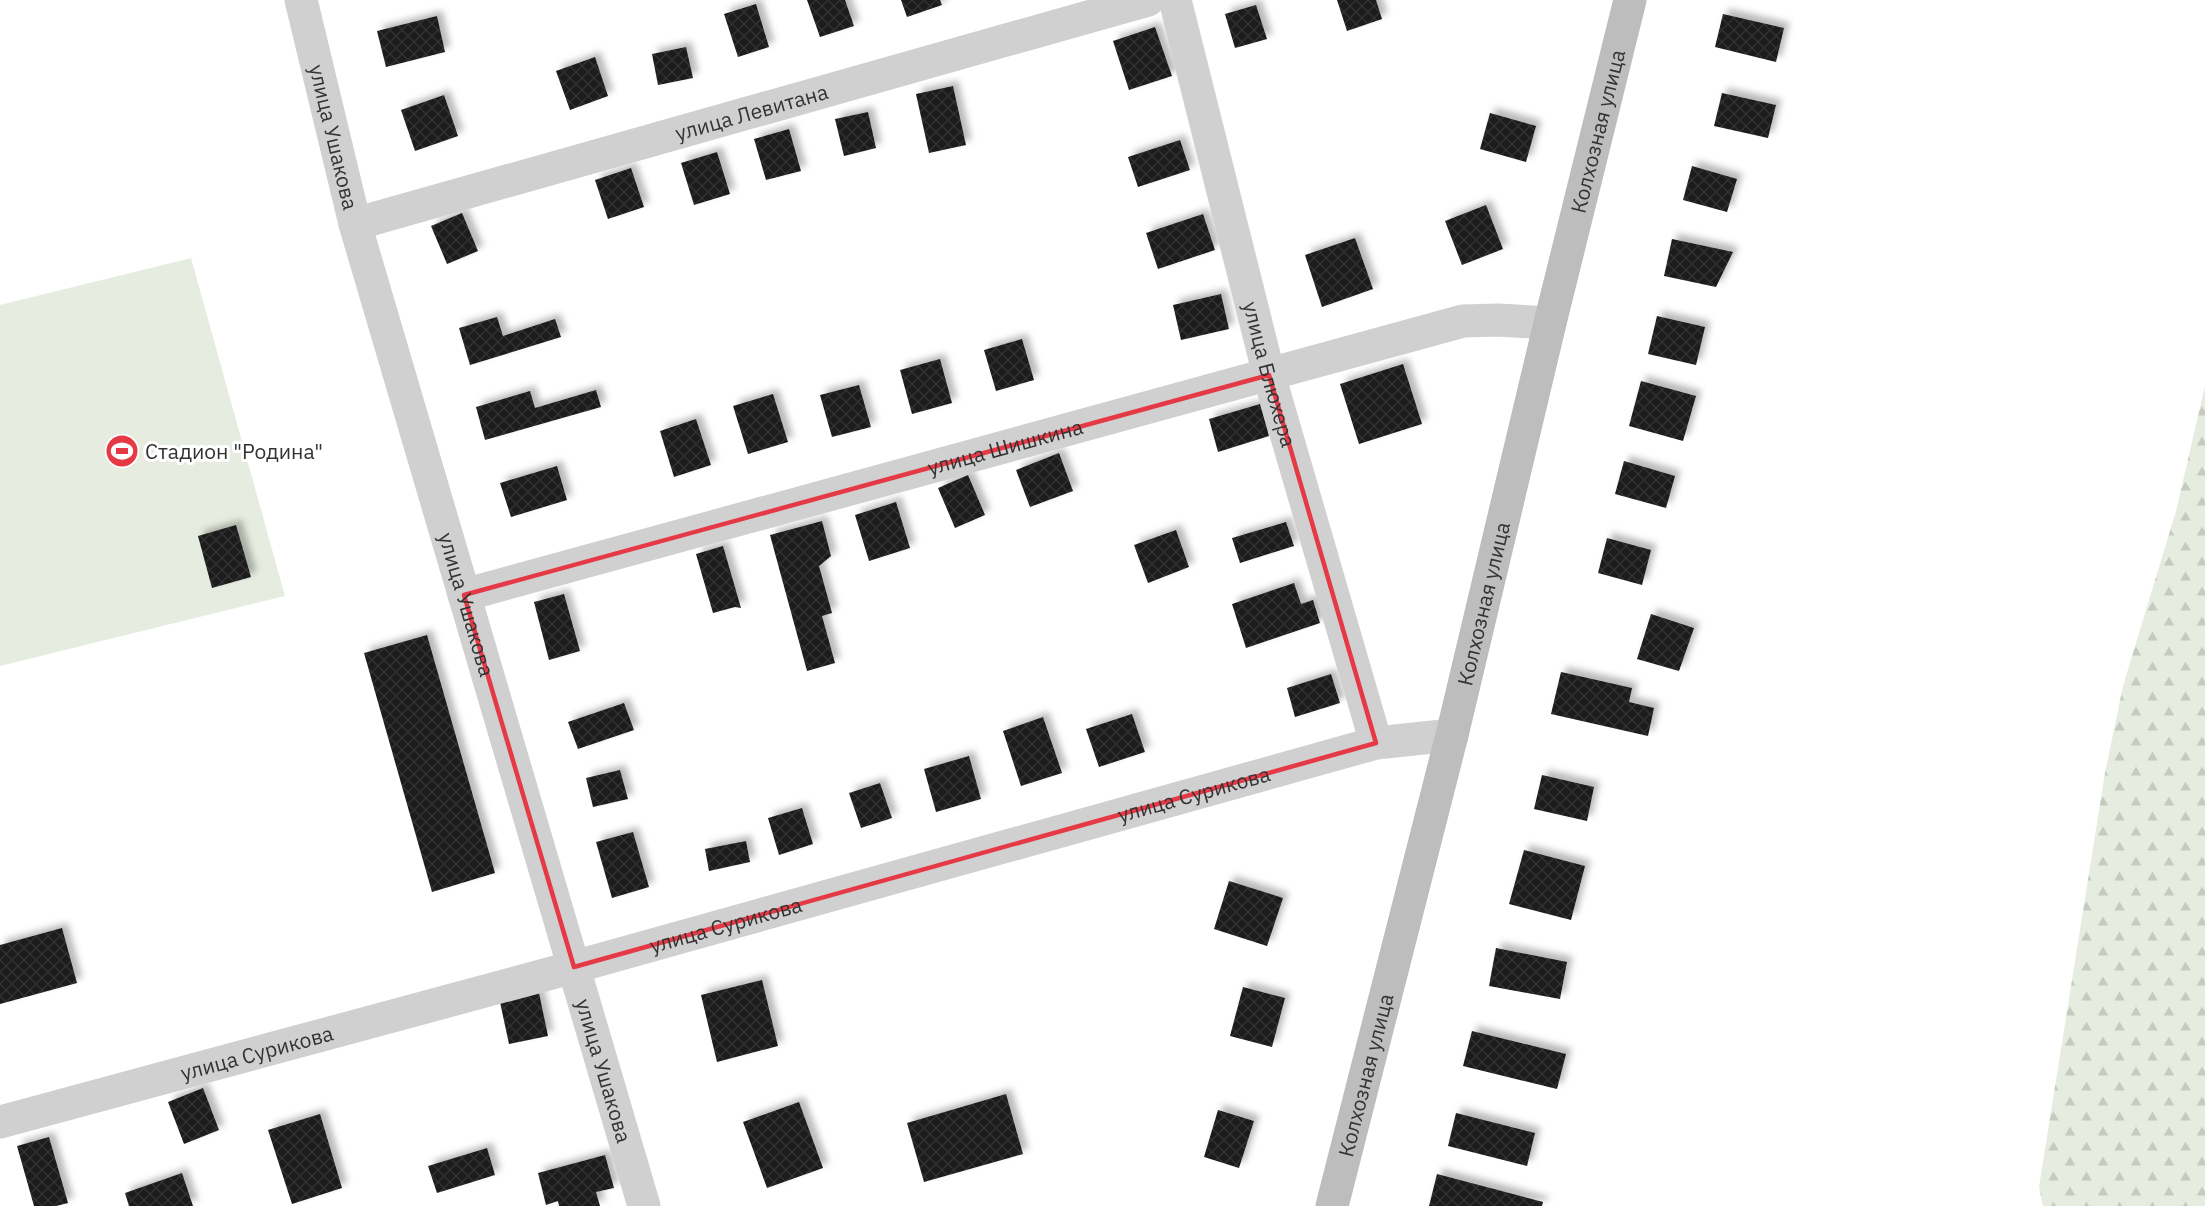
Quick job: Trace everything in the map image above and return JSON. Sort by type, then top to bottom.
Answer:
[{"type":"main road","name":"Колхозная улица","points":[[1332,1206],[1452,735],[1630,0]]},
{"type":"street","name":"улица Ушакова","points":[[301,0],[355,224],[644,1206]]},
{"type":"street","name":"улица Левитана","points":[[355,224],[1148,0]]},
{"type":"street","name":"улица Блюхера","points":[[1175,0],[1269,375],[1376,743]]},
{"type":"street","name":"улица Шишкина","points":[[464,594],[1463,321],[1498,320],[1550,323]]},
{"type":"street","name":"улица Сурикова","points":[[0,1122],[573,967],[1376,743],[1452,735]]},
{"type":"highlighted area","points":[[1269,375],[1376,743],[574,967],[464,595]]},
{"type":"green space","name":"Стадион \"Родина\"","points":[[191,258],[285,596],[0,666],[0,305]]},
{"type":"green space","points":[[2205,386],[2205,1206],[2043,1206],[2039,1187],[2105,773],[2123,686],[2176,511]]},
{"type":"building","points":[[807,0],[845,0],[854,26],[820,37]]},
{"type":"building","points":[[901,0],[940,0],[942,5],[907,17]]},
{"type":"building","points":[[1337,0],[1376,0],[1382,19],[1347,31]]},
{"type":"building","points":[[756,4],[769,47],[738,57],[724,14]]},
{"type":"building","points":[[1256,5],[1267,39],[1235,48],[1225,14]]},
{"type":"building","points":[[1723,14],[1784,28],[1776,62],[1715,47]]},
{"type":"building","points":[[437,16],[445,52],[386,67],[377,31]]},
{"type":"building","points":[[1155,27],[1172,76],[1129,90],[1113,41]]},
{"type":"building","points":[[686,47],[693,78],[658,85],[652,54]]},
{"type":"building","points":[[595,57],[608,96],[570,110],[556,71]]},
{"type":"building","points":[[953,86],[966,145],[929,153],[916,94]]},
{"type":"building","points":[[1722,93],[1776,105],[1768,138],[1714,126]]},
{"type":"building","points":[[444,95],[458,136],[415,151],[401,110]]},
{"type":"building","points":[[868,112],[876,148],[844,156],[835,119]]},
{"type":"building","points":[[1490,113],[1536,126],[1526,162],[1480,149]]},
{"type":"building","points":[[789,129],[801,171],[766,180],[754,139]]},
{"type":"building","points":[[1180,140],[1190,170],[1138,187],[1128,157]]},
{"type":"building","points":[[717,152],[730,194],[694,205],[681,163]]},
{"type":"building","points":[[1692,166],[1737,179],[1727,212],[1683,200]]},
{"type":"building","points":[[631,168],[644,207],[608,219],[595,180]]},
{"type":"building","points":[[1486,205],[1503,249],[1462,265],[1445,221]]},
{"type":"building","points":[[462,213],[478,251],[447,264],[431,226]]},
{"type":"building","points":[[1203,214],[1215,250],[1158,269],[1146,233]]},
{"type":"building","points":[[1355,238],[1373,289],[1322,307],[1305,255]]},
{"type":"building","points":[[1672,239],[1733,252],[1716,287],[1664,276]]},
{"type":"building","points":[[1221,294],[1229,329],[1181,340],[1173,305]]},
{"type":"building","points":[[1657,316],[1705,327],[1696,365],[1648,354]]},
{"type":"building","points":[[497,317],[503,336],[555,319],[561,337],[470,365],[459,328]]},
{"type":"building","points":[[1022,339],[1034,380],[996,391],[984,350]]},
{"type":"building","points":[[940,359],[952,403],[912,414],[900,370]]},
{"type":"building","points":[[1403,364],[1422,424],[1359,444],[1340,384]]},
{"type":"building","points":[[1641,381],[1696,396],[1683,441],[1629,426]]},
{"type":"building","points":[[859,385],[871,427],[832,437],[820,395]]},
{"type":"building","points":[[596,390],[601,407],[485,440],[476,407],[530,391],[535,408]]},
{"type":"building","points":[[773,394],[788,442],[748,454],[733,406]]},
{"type":"building","points":[[1260,404],[1269,436],[1218,452],[1209,419]]},
{"type":"building","points":[[696,419],[711,465],[674,477],[660,431]]},
{"type":"building","points":[[1059,453],[1073,491],[1030,507],[1016,470]]},
{"type":"building","points":[[1624,461],[1675,476],[1666,508],[1615,494]]},
{"type":"building","points":[[557,466],[567,500],[511,517],[500,483]]},
{"type":"building","points":[[968,475],[985,515],[955,528],[938,488]]},
{"type":"building","points":[[896,502],[910,548],[869,561],[855,515]]},
{"type":"building","points":[[822,521],[831,556],[819,566],[832,613],[822,616],[835,663],[807,671],[770,535]]},
{"type":"building","points":[[1286,522],[1294,546],[1240,563],[1232,538]]},
{"type":"building","points":[[236,525],[251,577],[212,588],[198,536]]},
{"type":"building","points":[[1176,530],[1189,567],[1148,583],[1134,545]]},
{"type":"building","points":[[1607,538],[1651,550],[1642,585],[1598,573]]},
{"type":"building","points":[[723,546],[741,608],[735,607],[713,613],[696,554]]},
{"type":"building","points":[[1294,583],[1301,604],[1313,600],[1320,623],[1246,648],[1232,604]]},
{"type":"building","points":[[564,594],[580,651],[549,660],[534,602]]},
{"type":"building","points":[[1651,614],[1694,628],[1679,671],[1637,659]]},
{"type":"building","points":[[427,635],[495,873],[432,892],[364,653]]},
{"type":"building","points":[[1561,672],[1632,688],[1629,702],[1654,708],[1648,736],[1551,714]]},
{"type":"building","points":[[1331,674],[1340,703],[1295,717],[1287,688]]},
{"type":"building","points":[[624,703],[634,730],[578,749],[568,722]]},
{"type":"building","points":[[1132,714],[1145,752],[1099,767],[1086,729]]},
{"type":"building","points":[[1043,717],[1062,773],[1021,786],[1003,731]]},
{"type":"building","points":[[969,756],[981,799],[936,812],[924,769]]},
{"type":"building","points":[[620,770],[628,799],[593,807],[586,778]]},
{"type":"building","points":[[1542,775],[1594,787],[1587,821],[1534,809]]},
{"type":"building","points":[[880,783],[892,818],[861,828],[849,793]]},
{"type":"building","points":[[802,808],[813,844],[779,855],[768,818]]},
{"type":"building","points":[[633,832],[649,887],[612,898],[596,842]]},
{"type":"building","points":[[746,841],[750,862],[709,871],[705,849]]},
{"type":"building","points":[[1524,850],[1585,866],[1571,920],[1509,904]]},
{"type":"building","points":[[1229,881],[1283,898],[1267,946],[1214,929]]},
{"type":"building","points":[[62,928],[77,983],[0,1004],[0,945]]},
{"type":"building","points":[[1496,948],[1567,962],[1560,999],[1489,986]]},
{"type":"building","points":[[762,980],[778,1046],[717,1062],[701,995]]},
{"type":"building","points":[[1243,987],[1285,998],[1272,1047],[1230,1036]]},
{"type":"building","points":[[539,993],[548,1036],[509,1044],[500,1002]]},
{"type":"building","points":[[1472,1031],[1566,1054],[1557,1089],[1463,1066]]},
{"type":"building","points":[[203,1088],[219,1130],[184,1144],[168,1102]]},
{"type":"building","points":[[1006,1094],[1023,1154],[924,1182],[907,1123]]},
{"type":"building","points":[[799,1102],[823,1168],[767,1188],[743,1122]]},
{"type":"building","points":[[1218,1110],[1254,1121],[1239,1168],[1204,1157]]},
{"type":"building","points":[[1456,1113],[1535,1133],[1527,1166],[1448,1146]]},
{"type":"building","points":[[320,1114],[342,1188],[292,1204],[268,1130]]},
{"type":"building","points":[[49,1137],[68,1203],[56,1206],[34,1206],[17,1146]]},
{"type":"building","points":[[487,1148],[495,1175],[437,1193],[428,1166]]},
{"type":"building","points":[[605,1155],[614,1188],[596,1192],[600,1206],[559,1206],[558,1201],[546,1205],[538,1173]]},
{"type":"building","points":[[182,1173],[193,1206],[129,1206],[125,1193]]},
{"type":"building","points":[[1437,1174],[1543,1202],[1542,1206],[1429,1206]]},
{"type":"place","name":"Стадион \"Родина\"","points":[[122,451]]}]
